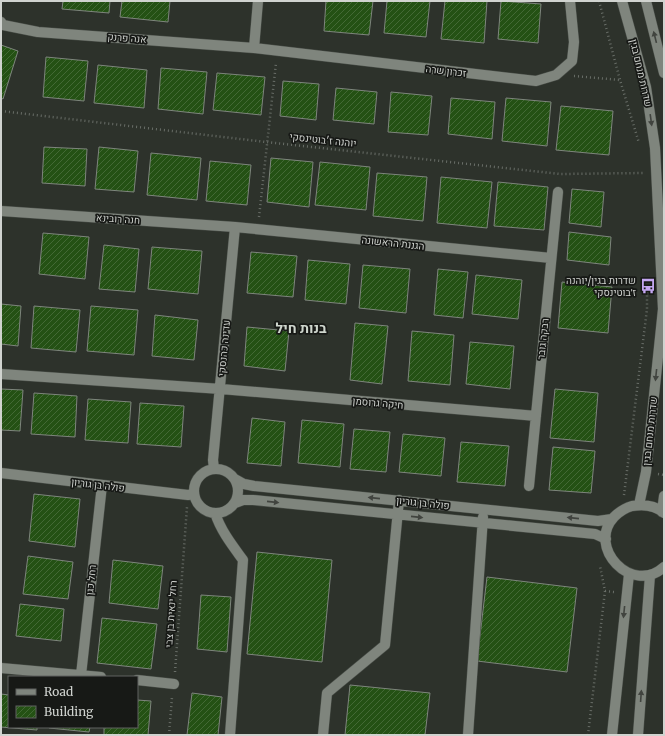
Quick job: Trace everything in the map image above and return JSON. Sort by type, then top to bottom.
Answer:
[{"type":"street","points":[[254,48],[258,1]]},
{"type":"street","name":"זכרון שרה","points":[[254,48],[536,82],[556,75],[572,61],[574,42],[570,1]]},
{"type":"street","name":"שדרות מנחם בגין","points":[[622,1],[646,87],[655,148],[663,309],[646,472],[639,505]]},
{"type":"street","points":[[646,1],[664,73]]},
{"type":"street","name":"אנה פרנק","points":[[1,22],[3,25],[38,32],[254,48]]},
{"type":"street","name":"רבקה גובר","points":[[529,486],[558,192]]},
{"type":"street","name":"חנה רובינא","points":[[1,211],[235,227]]},
{"type":"street","name":"הגננת הראשונה","points":[[235,227],[551,258]]},
{"type":"street","name":"עדינה כהנסקי","points":[[214,469],[235,227]]},
{"type":"street","points":[[1,374],[221,389]]},
{"type":"street","name":"חיקה גרוסמן","points":[[221,389],[536,416]]},
{"type":"street","points":[[214,469],[226,471],[235,479],[239,491],[235,503],[230,509],[223,512],[215,514],[208,512],[191,494],[201,474],[207,471],[214,469]]},
{"type":"street","name":"פולה בן גוריון","points":[[1,473],[191,494]]},
{"type":"street","name":"פולה בן גוריון","points":[[235,479],[244,484],[254,486],[598,521],[612,520]]},
{"type":"street","name":"רחל כגן","points":[[81,675],[102,485]]},
{"type":"street","points":[[664,496],[663,512],[655,507],[647,505],[629,507],[620,512],[612,520],[608,528],[606,538],[607,550],[612,560],[619,568],[628,574],[639,576],[650,575],[664,567]]},
{"type":"street","name":"פולה בן גוריון","points":[[235,503],[243,500],[253,500],[595,534],[606,538]]},
{"type":"street","points":[[323,735],[327,693],[385,646],[399,500]]},
{"type":"street","points":[[468,735],[483,509]]},
{"type":"street","points":[[508,526],[510,512]]},
{"type":"street","points":[[215,514],[229,542],[243,560],[230,735]]},
{"type":"street","points":[[612,735],[628,574]]},
{"type":"street","points":[[638,735],[650,575]]},
{"type":"street","points":[[1,668],[91,676]]},
{"type":"street","points":[[138,680],[174,684]]},
{"type":"path","points":[[599,1],[620,80],[641,148]]},
{"type":"path","points":[[257,230],[266,142],[278,51]]},
{"type":"path","points":[[556,75],[620,80]]},
{"type":"path","name":"יוהנה ז'בוטינסקי","points":[[1,111],[560,174],[644,173],[644,166]]},
{"type":"path","points":[[619,500],[624,495],[647,309]]},
{"type":"path","name":"רחל ינאית בן צבי","points":[[169,735],[191,494]]},
{"type":"path","points":[[588,735],[605,591],[600,563]]},
{"type":"building","points":[[63,1],[110,1],[109,13],[62,9]]},
{"type":"building","points":[[122,1],[170,1],[168,22],[120,17]]},
{"type":"building","points":[[326,1],[373,1],[369,35],[324,31]]},
{"type":"building","points":[[387,1],[430,1],[426,37],[384,33]]},
{"type":"building","points":[[445,1],[487,1],[484,43],[441,39]]},
{"type":"building","points":[[501,1],[541,4],[538,43],[498,39]]},
{"type":"building","points":[[1,45],[18,51],[3,99],[1,98]]},
{"type":"building","points":[[46,57],[88,61],[84,101],[43,97]]},
{"type":"building","points":[[98,65],[147,70],[144,108],[94,103]]},
{"type":"building","points":[[161,68],[207,72],[203,114],[158,109]]},
{"type":"building","points":[[217,73],[265,77],[261,115],[213,110]]},
{"type":"building","points":[[283,81],[319,84],[316,120],[280,116]]},
{"type":"building","points":[[336,88],[377,92],[374,124],[333,120]]},
{"type":"building","points":[[391,92],[432,96],[428,135],[388,132]]},
{"type":"building","points":[[451,98],[495,102],[492,139],[448,134]]},
{"type":"building","points":[[506,98],[551,102],[547,146],[502,141]]},
{"type":"building","points":[[561,106],[613,111],[609,155],[556,150]]},
{"type":"building","points":[[44,147],[87,149],[85,186],[42,183]]},
{"type":"building","points":[[99,147],[138,151],[134,192],[95,189]]},
{"type":"building","points":[[151,153],[201,158],[197,200],[147,195]]},
{"type":"building","points":[[271,158],[313,162],[309,207],[267,202]]},
{"type":"building","points":[[210,161],[251,165],[247,205],[206,201]]},
{"type":"building","points":[[320,162],[370,167],[366,210],[315,205]]},
{"type":"building","points":[[377,173],[427,177],[423,221],[373,216]]},
{"type":"building","points":[[441,177],[492,182],[487,228],[437,223]]},
{"type":"building","points":[[498,182],[548,187],[544,230],[494,226]]},
{"type":"building","points":[[572,189],[604,192],[601,227],[569,223]]},
{"type":"building","points":[[569,232],[611,237],[609,265],[567,260]]},
{"type":"building","points":[[43,233],[89,237],[85,279],[39,274]]},
{"type":"building","points":[[104,245],[139,249],[135,292],[99,289]]},
{"type":"building","points":[[152,247],[202,251],[198,294],[148,289]]},
{"type":"building","points":[[251,252],[297,256],[293,297],[247,293]]},
{"type":"building","points":[[308,260],[350,264],[346,304],[305,300]]},
{"type":"building","points":[[363,265],[410,269],[406,313],[359,308]]},
{"type":"building","points":[[438,269],[468,272],[463,318],[434,315]]},
{"type":"building","points":[[476,275],[522,280],[518,319],[472,314]]},
{"type":"building","points":[[562,282],[612,287],[608,333],[558,328]]},
{"type":"building","points":[[1,304],[21,306],[18,346],[1,344]]},
{"type":"building","points":[[34,306],[80,310],[76,352],[31,348]]},
{"type":"building","points":[[91,306],[138,310],[134,355],[87,351]]},
{"type":"building","points":[[155,315],[198,320],[194,360],[152,356]]},
{"type":"building","points":[[355,323],[388,326],[382,384],[350,380]]},
{"type":"building","points":[[247,327],[289,331],[285,371],[244,366]]},
{"type":"building","points":[[412,331],[454,335],[450,385],[408,381]]},
{"type":"building","points":[[470,342],[514,346],[510,389],[466,384]]},
{"type":"building","points":[[1,389],[23,390],[20,431],[1,430]]},
{"type":"building","points":[[555,389],[598,393],[594,442],[550,438]]},
{"type":"building","points":[[34,393],[77,396],[75,437],[31,434]]},
{"type":"building","points":[[88,399],[131,402],[128,443],[85,440]]},
{"type":"building","points":[[140,403],[184,406],[181,447],[137,444]]},
{"type":"building","points":[[252,418],[285,422],[281,466],[247,463]]},
{"type":"building","points":[[302,420],[344,424],[340,467],[298,463]]},
{"type":"building","points":[[354,429],[390,432],[386,472],[350,469]]},
{"type":"building","points":[[403,434],[445,438],[441,476],[399,472]]},
{"type":"building","points":[[461,442],[509,446],[505,486],[457,482]]},
{"type":"building","points":[[553,447],[595,451],[591,493],[549,490]]},
{"type":"building","points":[[34,494],[80,499],[75,547],[29,541]]},
{"type":"building","points":[[257,552],[332,560],[322,662],[247,654]]},
{"type":"building","points":[[28,556],[73,562],[68,599],[23,594]]},
{"type":"building","points":[[113,560],[163,566],[158,609],[109,603]]},
{"type":"building","points":[[487,577],[577,588],[567,672],[477,661]]},
{"type":"building","points":[[201,595],[231,597],[227,652],[197,649]]},
{"type":"building","points":[[20,604],[64,609],[61,641],[16,636]]},
{"type":"building","points":[[102,618],[157,624],[151,669],[97,663]]},
{"type":"building","points":[[350,685],[430,693],[425,735],[345,735]]},
{"type":"building","points":[[192,693],[222,697],[218,735],[187,735]]},
{"type":"building","points":[[1,694],[8,695],[8,728],[1,727]]},
{"type":"building","points":[[138,700],[151,701],[148,735],[104,735],[104,728],[138,728]]},
{"type":"building","points":[[13,728],[37,728],[37,730]]},
{"type":"building","points":[[49,728],[90,728],[89,732]]},
{"type":"place","name":"שדרות בגין/יוהנה ז׳בוטינסקי","points":[[648,286]]},
{"type":"district","name":"בנות חיל","points":[[301,328]]}]
